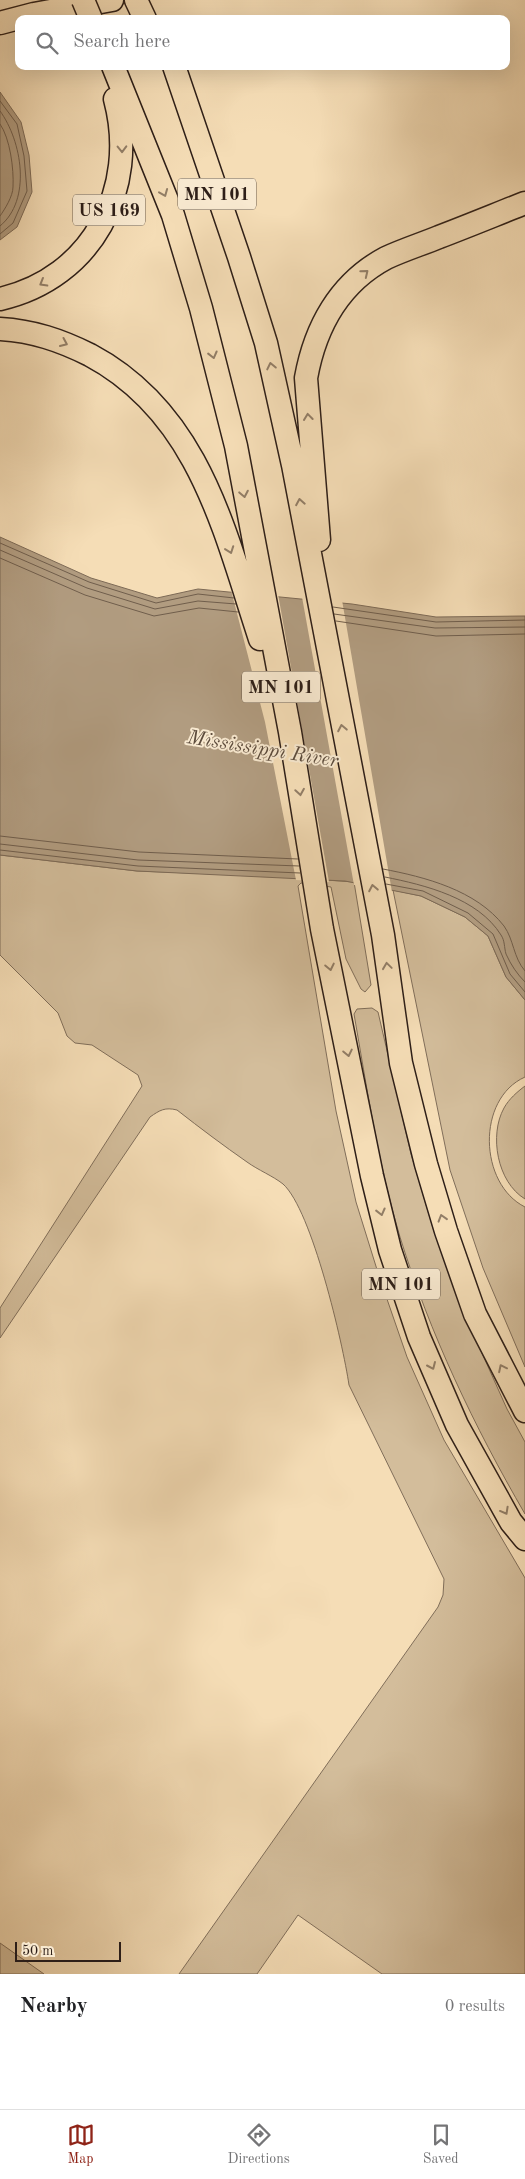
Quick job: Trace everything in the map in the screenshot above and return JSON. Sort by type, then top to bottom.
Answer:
[{"type":"highway","points":[[83,0],[89,15]]},
{"type":"highway","points":[[30,15],[112,0]]},
{"type":"highway","points":[[136,0],[143,15]]},
{"type":"highway","points":[[148,0],[154,15]]},
{"type":"highway","points":[[0,23],[15,19]]},
{"type":"highway","name":"US 169","points":[[0,300],[34,288],[54,276],[83,250],[105,218],[120,180],[122,160],[120,117],[114,96],[112,70]]},
{"type":"highway","name":"MN 101","points":[[114,70],[173,215],[201,308],[236,446],[290,732],[322,929],[372,1176],[390,1250],[419,1338],[457,1425],[510,1522],[525,1539]]},
{"type":"highway","name":"MN 101","points":[[169,70],[195,131],[239,257],[304,465],[328,653],[383,935],[401,1063],[426,1164],[446,1231],[476,1314],[525,1411]]},
{"type":"highway","points":[[175,70],[195,131]]},
{"type":"highway","points":[[304,465],[306,378],[315,340],[337,299],[369,269],[385,259],[525,203]]},
{"type":"highway","points":[[0,329],[39,334],[59,341],[104,363],[147,397],[177,431],[192,456],[231,551],[290,732]]},
{"type":"shaded area","points":[[0,855],[137,871],[268,876],[354,882],[371,985],[365,992],[361,989],[346,959],[331,887],[301,883],[298,886],[336,1111],[356,1202],[407,1357],[444,1440],[525,1578],[525,1974],[382,1974],[298,1915],[257,1974],[179,1974],[438,1607],[443,1595],[444,1579],[349,1385],[325,1279],[305,1221],[294,1198],[283,1184],[247,1162],[177,1110],[163,1110],[150,1117],[0,1338],[0,1308],[142,1086],[138,1075],[92,1045],[75,1043],[67,1036],[58,1013],[0,955]]},
{"type":"shaded area","points":[[393,890],[421,896],[465,917],[488,936],[506,977],[525,1000],[525,1077],[509,1088],[498,1103],[491,1122],[489,1142],[492,1162],[499,1180],[510,1196],[525,1207],[525,1367],[483,1268],[450,1170]]},
{"type":"shaded area","points":[[372,1008],[378,1012],[411,1154],[433,1228],[464,1313],[507,1409],[525,1442],[525,1514],[488,1447],[439,1344],[400,1237],[379,1154],[354,1014],[357,1009]]},
{"type":"shaded area","points":[[525,1086],[525,1199],[515,1191],[502,1170],[498,1157],[497,1131],[499,1119],[504,1108],[513,1096]]},
{"type":"shaded area","points":[[0,1943],[44,1974],[0,1974]]},
{"type":"water","points":[[0,92],[21,122],[29,155],[32,192],[17,227],[0,240]]},
{"type":"water","name":"Mississippi River","points":[[0,537],[91,578],[157,598],[198,589],[352,604],[436,617],[525,616],[525,1000],[506,977],[488,936],[465,917],[421,896],[345,881],[137,871],[0,855]]},
{"type":"pier","points":[[231,590],[278,594],[329,882],[296,880],[265,722]]},
{"type":"pier","points":[[302,597],[342,600],[392,892],[354,885]]}]
